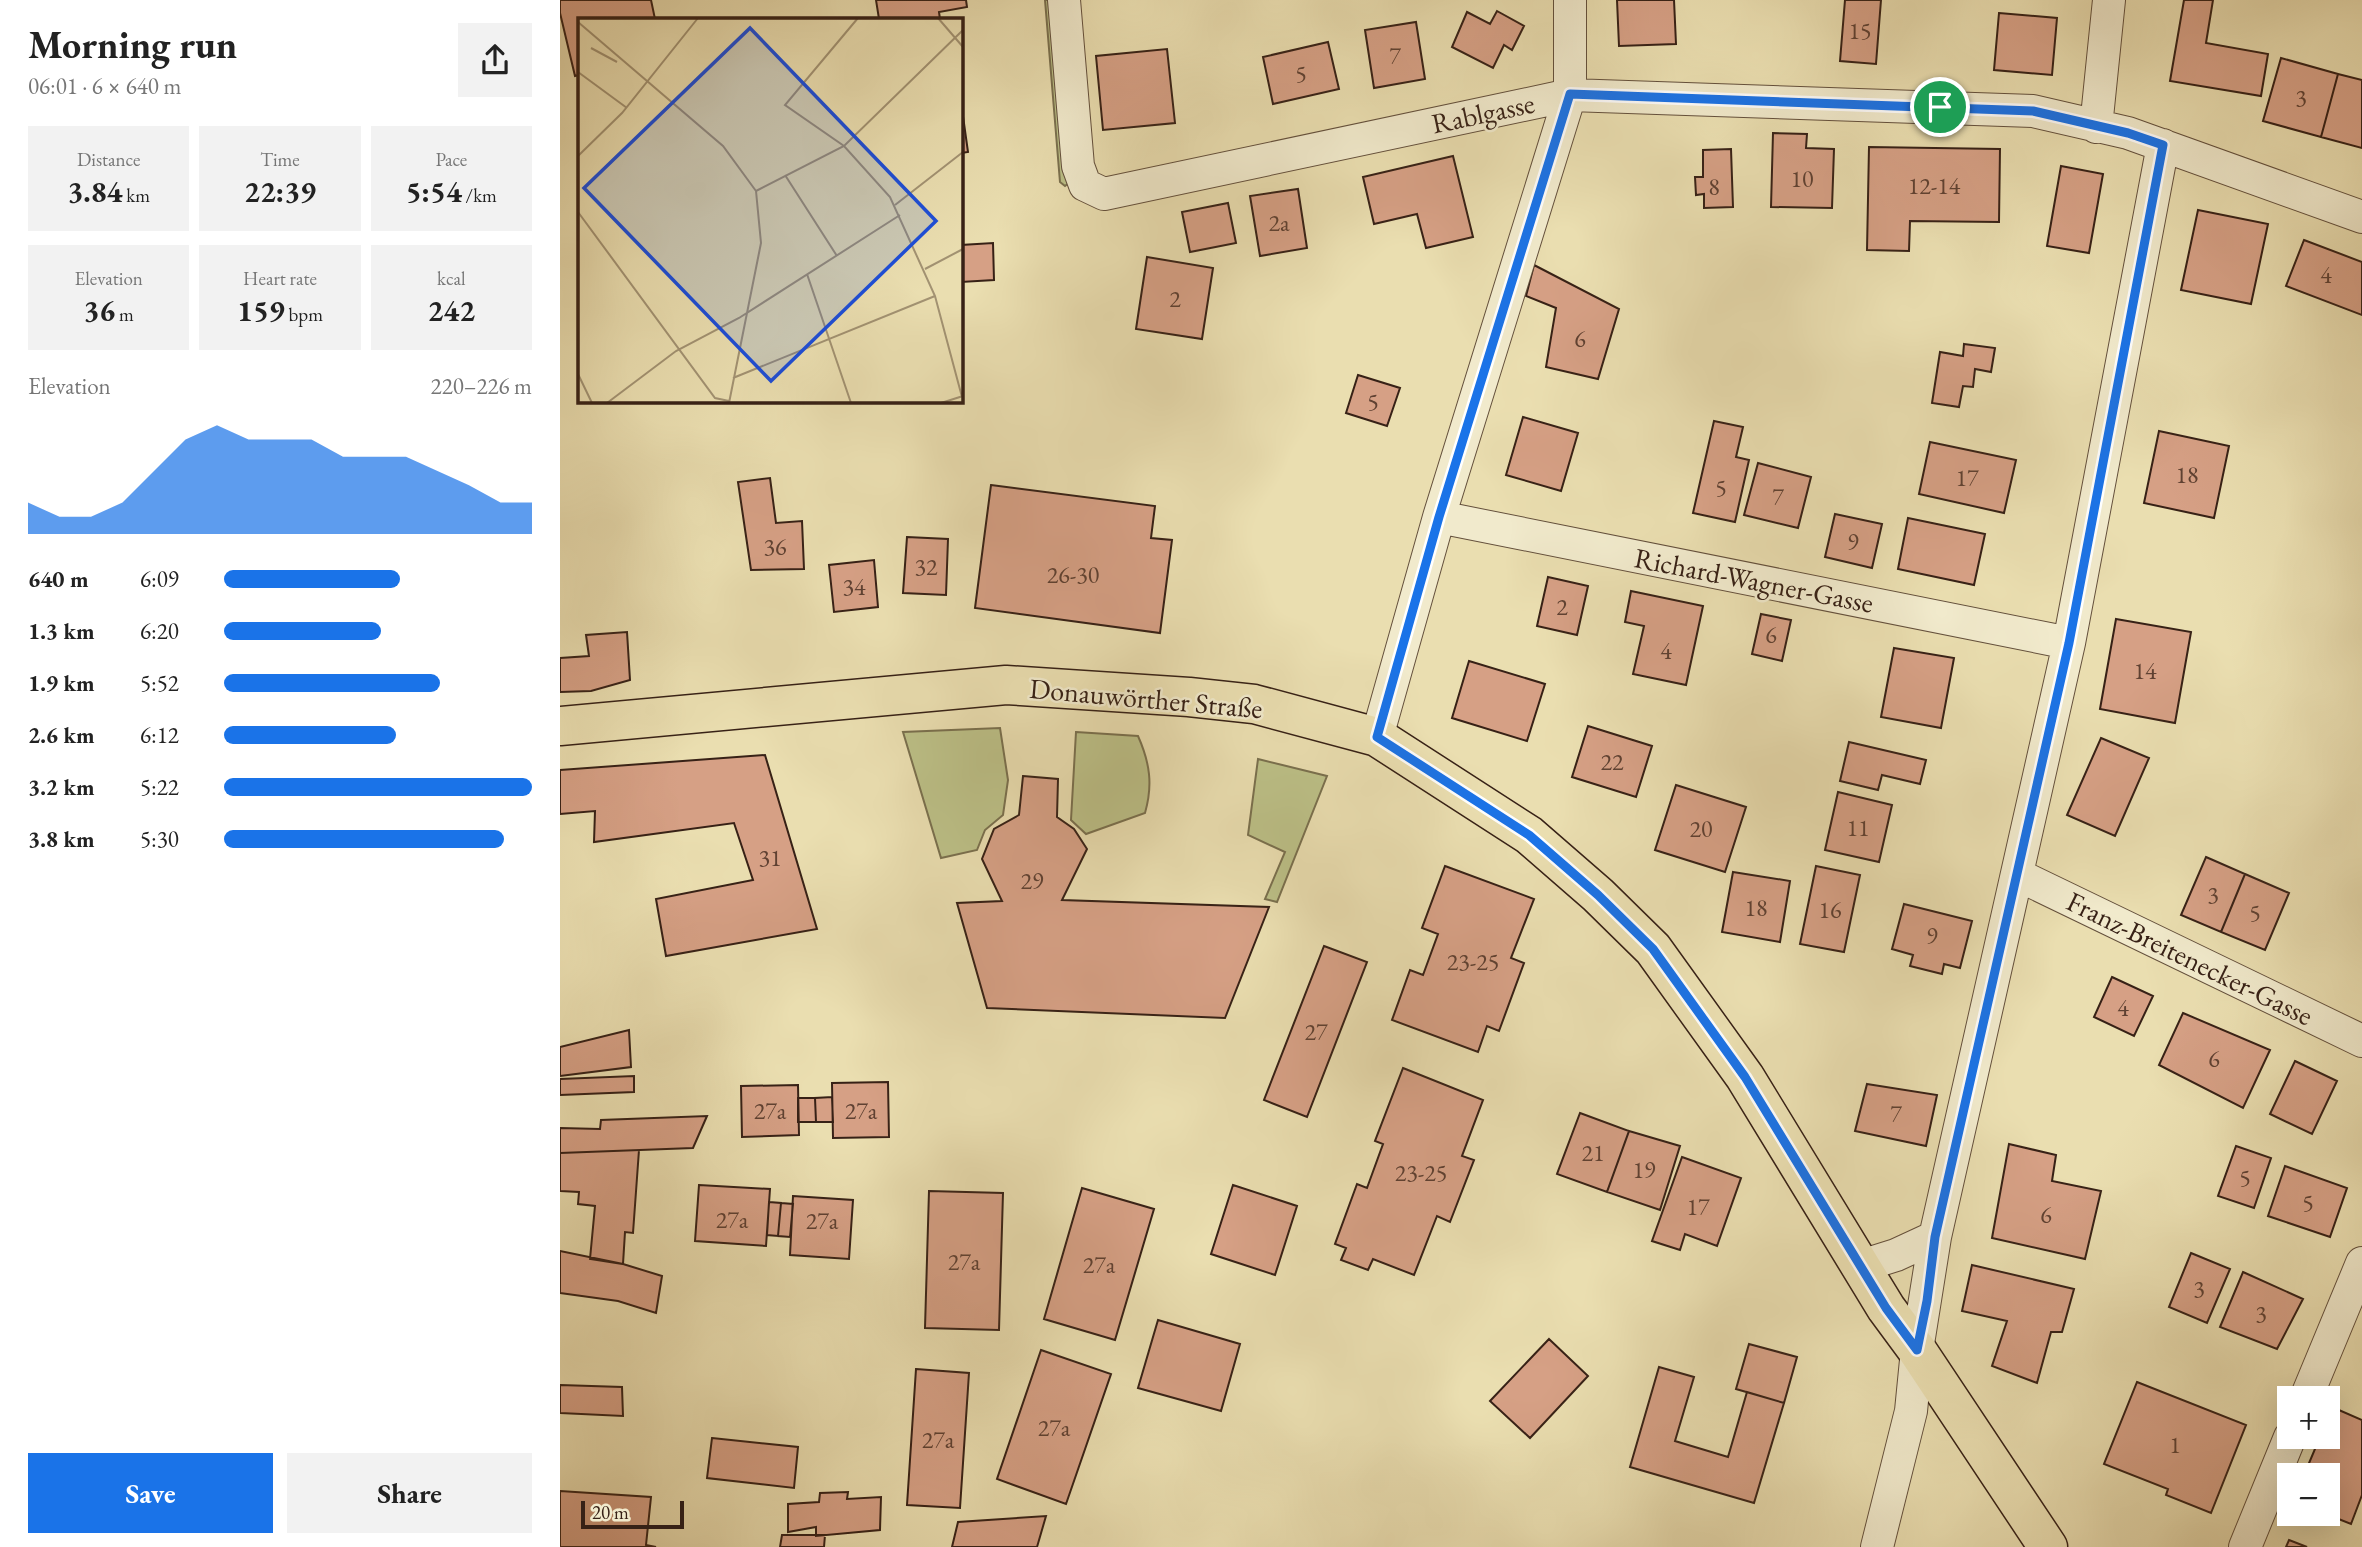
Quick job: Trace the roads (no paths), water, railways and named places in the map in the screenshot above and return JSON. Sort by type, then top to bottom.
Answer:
[{"type":"main road","name":"Donauwörther Straße","points":[[560,726],[1006,685],[1254,704],[1377,737],[1529,835],[1598,895],[1653,949],[1745,1077],[1886,1308],[2048,1547]]},
{"type":"street","name":"Rablgasse","points":[[1064,0],[1078,166],[1085,185],[1104,194],[1570,94],[2033,111],[2128,133],[2362,217]]},
{"type":"street","points":[[1377,737],[1439,517],[1570,94],[1570,0]]},
{"type":"street","points":[[2096,127],[2109,0]]},
{"type":"street","points":[[1877,1547],[1911,1411],[1917,1350],[1927,1301],[1935,1237],[2069,643],[2163,145]]},
{"type":"street","name":"Richard-Wagner-Gasse","points":[[1439,517],[2069,643]]},
{"type":"street","name":"Franz-Breitenecker-Gasse","points":[[2018,875],[2362,1041]]},
{"type":"street","points":[[1861,1266],[1896,1255],[1935,1237]]},
{"type":"street","points":[[2311,1386],[2362,1263]]},
{"type":"street","points":[[2245,1547],[2285,1449]]}]
